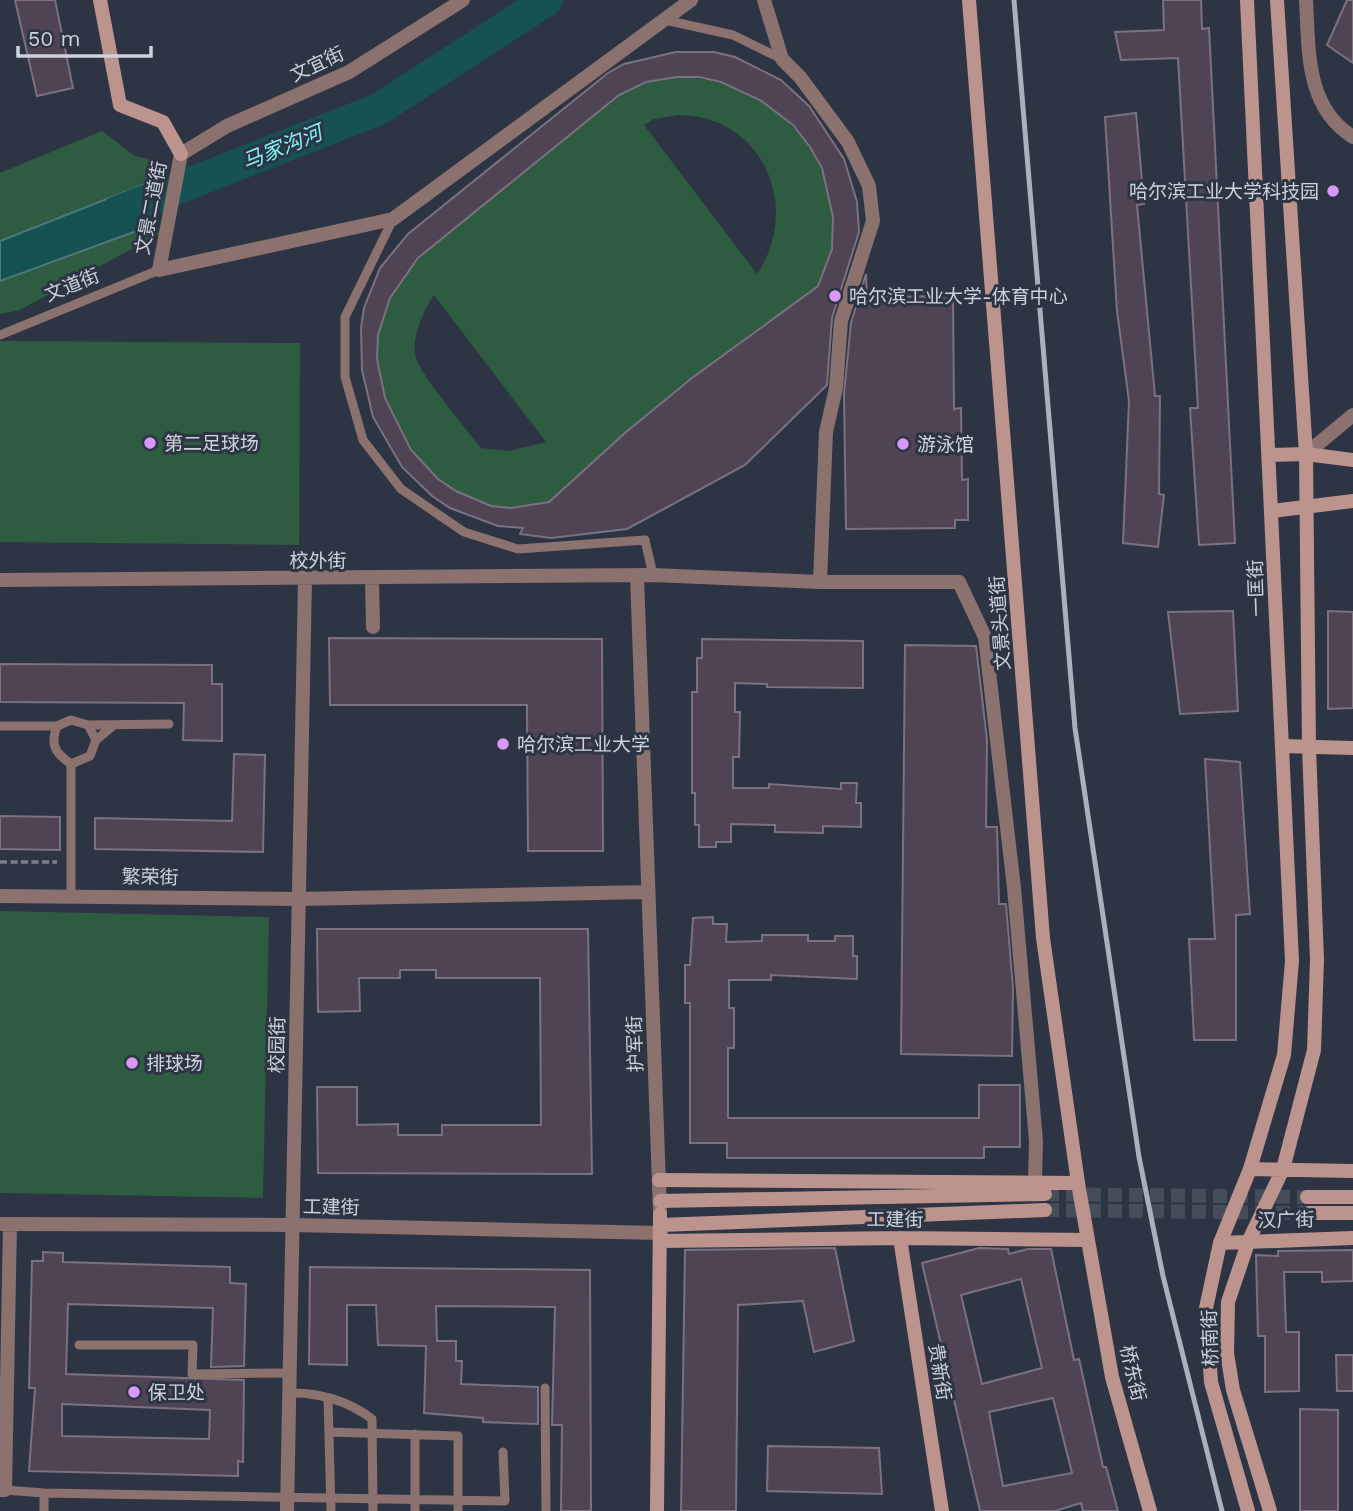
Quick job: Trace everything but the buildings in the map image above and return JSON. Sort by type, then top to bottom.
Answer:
[{"type":"main road","points":[[100,0],[120,105],[163,122],[181,154]]},
{"type":"main road","name":"文景头道街","points":[[969,0],[1043,938],[1088,1240]]},
{"type":"main road","name":"一匡街","points":[[1247,0],[1292,961],[1284,1055],[1250,1168]]},
{"type":"main road","points":[[1277,0],[1306,454],[1309,747],[1317,960],[1314,1050],[1283,1169]]},
{"type":"main road","points":[[1270,456],[1306,454],[1353,460]]},
{"type":"main road","points":[[1272,511],[1353,501]]},
{"type":"main road","points":[[1282,746],[1353,748]]},
{"type":"main road","points":[[1250,1168],[1353,1171]]},
{"type":"main road","name":"桥南街","points":[[1248,1511],[1211,1382],[1206,1308],[1220,1243],[1250,1168]]},
{"type":"main road","name":"桥南街","points":[[1270,1511],[1233,1390],[1227,1353],[1228,1302],[1249,1240],[1283,1169]]},
{"type":"main road","name":"工建街","points":[[659,1180],[1078,1183]]},
{"type":"main road","name":"工建街","points":[[660,1223],[1045,1194]]},
{"type":"main road","name":"汉广街","points":[[1307,1197],[1353,1197]]},
{"type":"main road","name":"工建街","points":[[660,1223],[1045,1210]]},
{"type":"main road","name":"汉广街","points":[[1309,1213],[1353,1213]]},
{"type":"main road","name":"工建街","points":[[660,1223],[901,1238],[1088,1240]]},
{"type":"main road","name":"护军街","points":[[657,1511],[660,1223]]},
{"type":"main road","name":"贵新街","points":[[901,1238],[942,1511]]},
{"type":"main road","name":"汉广街","points":[[1220,1243],[1353,1238]]},
{"type":"main road","name":"桥东街","points":[[1088,1240],[1112,1377],[1150,1511]]},
{"type":"street","name":"文宜街","points":[[181,154],[227,126],[349,72],[463,0]]},
{"type":"street","points":[[160,263],[393,219],[691,0]]},
{"type":"street","points":[[764,0],[782,59],[800,77],[848,142],[869,186],[873,221],[841,321],[836,388],[826,432],[820,582]]},
{"type":"street","points":[[1306,0],[1310,69],[1322,108],[1353,137]]},
{"type":"street","name":"文景二道街","points":[[160,263],[181,154]]},
{"type":"street","points":[[1306,454],[1353,415]]},
{"type":"street","name":"校外街","points":[[0,580],[653,575],[820,582],[959,582],[985,637],[1014,888],[1036,1141],[1035,1181]]},
{"type":"street","name":"护军街","points":[[637,576],[660,1223]]},
{"type":"street","name":"校园街","points":[[287,1505],[305,579]]},
{"type":"street","points":[[372,579],[373,628]]},
{"type":"street","name":"繁荣街","points":[[0,896],[299,899],[648,892]]},
{"type":"street","name":"工建街","points":[[5,1224],[660,1223]]},
{"type":"street","points":[[3,1490],[5,1224]]},
{"type":"lane","points":[[664,19],[733,35],[782,59]]},
{"type":"lane","points":[[393,219],[345,317],[345,377],[363,440],[401,489],[464,532],[518,549],[645,540],[653,575]]},
{"type":"lane","name":"文道街","points":[[0,335],[160,263]]},
{"type":"lane","points":[[0,726],[57,726],[71,720],[88,725],[169,724]]},
{"type":"lane","points":[[88,725],[96,740]]},
{"type":"lane","points":[[71,764],[90,757],[96,740],[114,725]]},
{"type":"lane","points":[[32,726],[52,740],[57,755],[71,764]]},
{"type":"lane","points":[[52,740],[57,726]]},
{"type":"lane","points":[[71,764],[71,895]]},
{"type":"lane","points":[[79,1345],[193,1345],[192,1374],[290,1373]]},
{"type":"lane","points":[[545,1388],[546,1511]]},
{"type":"lane","points":[[289,1393],[328,1398],[372,1419],[373,1511]]},
{"type":"lane","points":[[328,1398],[331,1511]]},
{"type":"lane","points":[[329,1432],[458,1436],[458,1506]]},
{"type":"lane","points":[[415,1434],[415,1506]]},
{"type":"lane","points":[[3,1490],[287,1505],[330,1500],[373,1500],[415,1506],[458,1506],[505,1501],[503,1452]]},
{"type":"lane","points":[[44,1493],[44,1511]]},
{"type":"path","points":[[0,862],[71,862]]},
{"type":"shaded area","points":[[677,77],[714,81],[764,103],[792,126],[814,155],[829,191],[834,230],[827,268],[819,285],[808,296],[757,329],[686,384],[550,501],[518,507],[485,505],[455,491],[428,469],[406,441],[389,409],[379,375],[378,341],[385,310],[406,274],[434,244],[619,95],[646,82]],"holes":[[[678,115],[708,119],[733,130],[752,148],[766,169],[774,194],[776,221],[770,248],[757,274],[644,125],[654,119]],[[434,295],[546,442],[509,451],[481,448],[445,403],[419,366],[415,350],[419,325]]]},
{"type":"shaded area","points":[[102,131],[135,156],[162,162],[153,225],[159,234],[20,310],[0,314],[0,173]]},
{"type":"shaded area","points":[[160,178],[153,225],[0,281],[0,241]]},
{"type":"shaded area","name":"第二足球场","points":[[0,341],[300,343],[299,545],[0,542]]},
{"type":"shaded area","name":"排球场","points":[[0,911],[269,917],[263,1198],[0,1193]]},
{"type":"waterway","name":"马家沟河","points":[[117,212],[379,109],[547,0]]},
{"type":"tunnel","points":[[1045,1194],[1307,1197]]},
{"type":"tunnel","points":[[1045,1210],[1309,1213]]},
{"type":"railway","points":[[1014,0],[1075,728],[1139,1157],[1163,1276],[1222,1511]]},
{"type":"place","name":"哈尔滨工业大学科技园","points":[[1333,191]]},
{"type":"place","name":"哈尔滨工业大学-体育中心","points":[[835,296]]},
{"type":"place","name":"第二足球场","points":[[150,443]]},
{"type":"place","name":"游泳馆","points":[[903,444]]},
{"type":"place","name":"哈尔滨工业大学","points":[[503,744]]},
{"type":"place","name":"排球场","points":[[132,1063]]},
{"type":"place","name":"保卫处","points":[[134,1392]]}]
